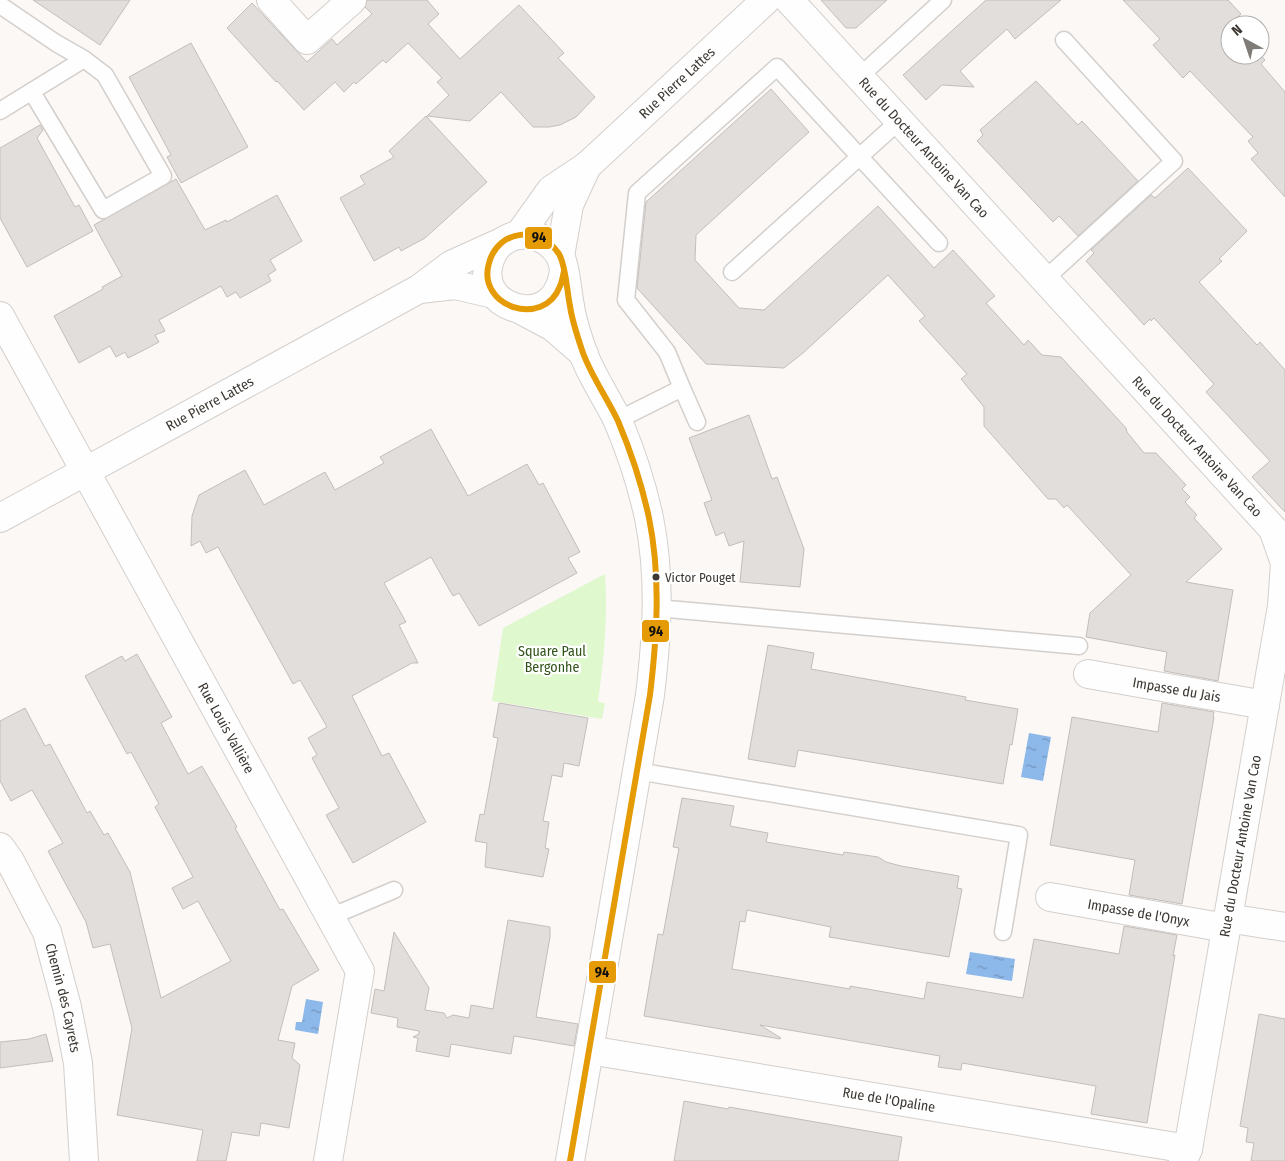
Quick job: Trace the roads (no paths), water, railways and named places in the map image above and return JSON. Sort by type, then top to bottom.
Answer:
[{"type":"street","points":[[271,0],[308,40],[352,0]]},
{"type":"street","name":"Rue Pierre Lattes","points":[[0,518],[419,289],[451,265],[512,237],[551,190],[587,166],[766,0]]},
{"type":"street","name":"Rue du Docteur Antoine Van Cao","points":[[789,0],[1273,528],[1285,563],[1282,606],[1185,1155]]},
{"type":"street","name":"Rue Pierre Lattes","points":[[562,263],[569,206],[587,166]]},
{"type":"street","points":[[570,1161],[650,695],[657,637],[657,578],[649,519],[633,461],[618,420],[584,354],[570,308],[562,263],[550,243],[535,235],[512,237],[494,250],[488,264],[488,280],[494,294],[506,305],[521,310],[553,327],[584,354]]},
{"type":"street","points":[[521,310],[537,308],[551,300],[560,287],[562,263]]},
{"type":"street","name":"Rue Pierre Lattes","points":[[419,289],[455,285],[494,294]]},
{"type":"street","name":"Rue Louis Vallière","points":[[0,316],[360,971],[328,1161]]},
{"type":"street","name":"Impasse du Jais","points":[[1088,674],[1265,705]]},
{"type":"street","name":"Chemin des Cayrets","points":[[0,847],[10,861],[47,932],[67,1007],[78,1063],[84,1161]]},
{"type":"street","name":"Impasse de l'Onyx","points":[[1050,898],[1227,923],[1285,927]]},
{"type":"street","name":"Rue de l'Opaline","points":[[589,1050],[1185,1155]]},
{"type":"lane","points":[[859,77],[943,0]]},
{"type":"lane","points":[[0,5],[56,43],[84,59],[105,75],[163,176],[103,210],[32,92]]},
{"type":"lane","points":[[1045,279],[1174,161],[1064,40]]},
{"type":"lane","points":[[0,111],[84,59]]},
{"type":"lane","points":[[697,422],[667,352],[626,300],[637,193],[777,67],[939,243]]},
{"type":"lane","points":[[732,272],[899,121]]},
{"type":"lane","points":[[618,420],[682,388]]},
{"type":"lane","points":[[657,608],[1079,646]]},
{"type":"lane","points":[[637,771],[1019,835],[1003,932]]},
{"type":"lane","points":[[330,917],[394,890]]},
{"type":"water","points":[[1029,733],[1051,737],[1043,781],[1021,777]]},
{"type":"water","points":[[970,952],[1015,959],[1012,981],[966,974]]},
{"type":"water","points":[[306,999],[323,1002],[318,1034],[295,1030],[296,1022],[302,1022]]},
{"type":"place","name":"Victor Pouget","points":[[656,577]]},
{"type":"park label","name":"Square Paul Bergonhe","points":[[552,660]]}]
